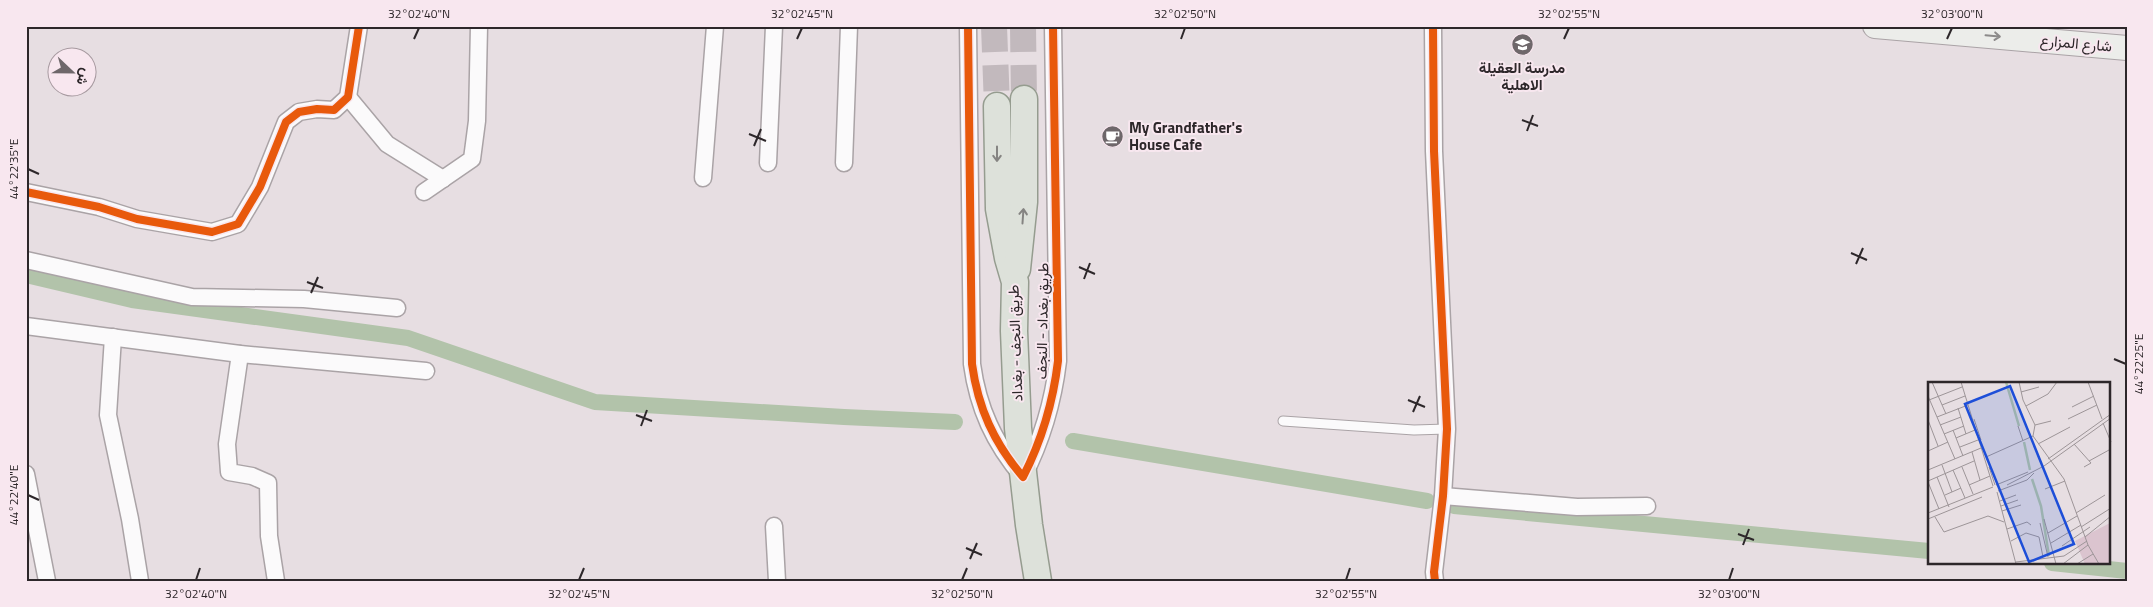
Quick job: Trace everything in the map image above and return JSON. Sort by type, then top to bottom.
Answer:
[{"type":"main road","name":"طريق بغداد - النجف","points":[[1015,282],[1024,202],[1024,99]]},
{"type":"main road","name":"طريق النجف - بغداد","points":[[997,106],[999,209],[1008,258],[1015,282],[1016,380],[1023,477],[1038,581]]},
{"type":"street","points":[[26,192],[99,207],[137,219],[212,232],[238,224],[260,187],[286,122],[299,112],[317,109],[334,110],[348,97],[358,26]]},
{"type":"street","points":[[424,192],[472,159],[477,121],[479,26]]},
{"type":"street","points":[[703,178],[716,26]]},
{"type":"street","points":[[768,163],[774,26]]},
{"type":"street","points":[[844,163],[848,26]]},
{"type":"street","points":[[968,26],[972,364],[976,392],[988,425],[1001,449],[1023,477]]},
{"type":"street","name":"طريق بغداد - النجف","points":[[1023,477],[1038,446],[1047,421],[1056,381],[1058,361],[1053,26]]},
{"type":"street","points":[[1433,26],[1434,151],[1447,429],[1443,496],[1434,572],[1435,581]]},
{"type":"street","name":"شارع المزارع","points":[[1875,26],[2127,48]]},
{"type":"street","points":[[348,97],[387,144],[442,180]]},
{"type":"street","points":[[26,260],[192,296],[304,299],[397,308]]},
{"type":"street","points":[[26,326],[240,354],[426,371]]},
{"type":"street","points":[[113,337],[108,415],[130,519],[140,581]]},
{"type":"street","points":[[240,354],[227,444],[229,472],[252,476],[268,483],[269,536],[276,581]]},
{"type":"street","points":[[26,474],[47,581]]},
{"type":"street","points":[[1443,496],[1577,507],[1647,506]]},
{"type":"street","points":[[774,526],[777,581]]},
{"type":"lane","points":[[1283,421],[1414,430],[1447,429]]},
{"type":"waterway","points":[[26,275],[132,300],[408,338],[595,402],[955,422]]},
{"type":"waterway","points":[[1073,441],[1427,501]]},
{"type":"waterway","points":[[1454,506],[1928,551]]},
{"type":"waterway","points":[[2061,564],[2127,571]]},
{"type":"tunnel","points":[[994,26],[997,106]]},
{"type":"tunnel","points":[[1023,26],[1024,99]]},
{"type":"cycle path","points":[[26,192],[99,207],[137,219],[212,232],[238,224],[260,187],[286,122],[299,112],[317,109],[334,110],[348,97],[359,26]]},
{"type":"cycle path","points":[[968,26],[972,364],[978,395],[989,424],[1004,451],[1023,477],[1046,421],[1058,361],[1053,26]]},
{"type":"cycle path","points":[[1433,26],[1434,151],[1447,429],[1443,496],[1434,572],[1435,581]]},
{"type":"place","name":"مدرسة العقيلة الاهلية","points":[[1522,44]]},
{"type":"place","name":"My Grandfather's House Cafe","points":[[1113,136]]}]
